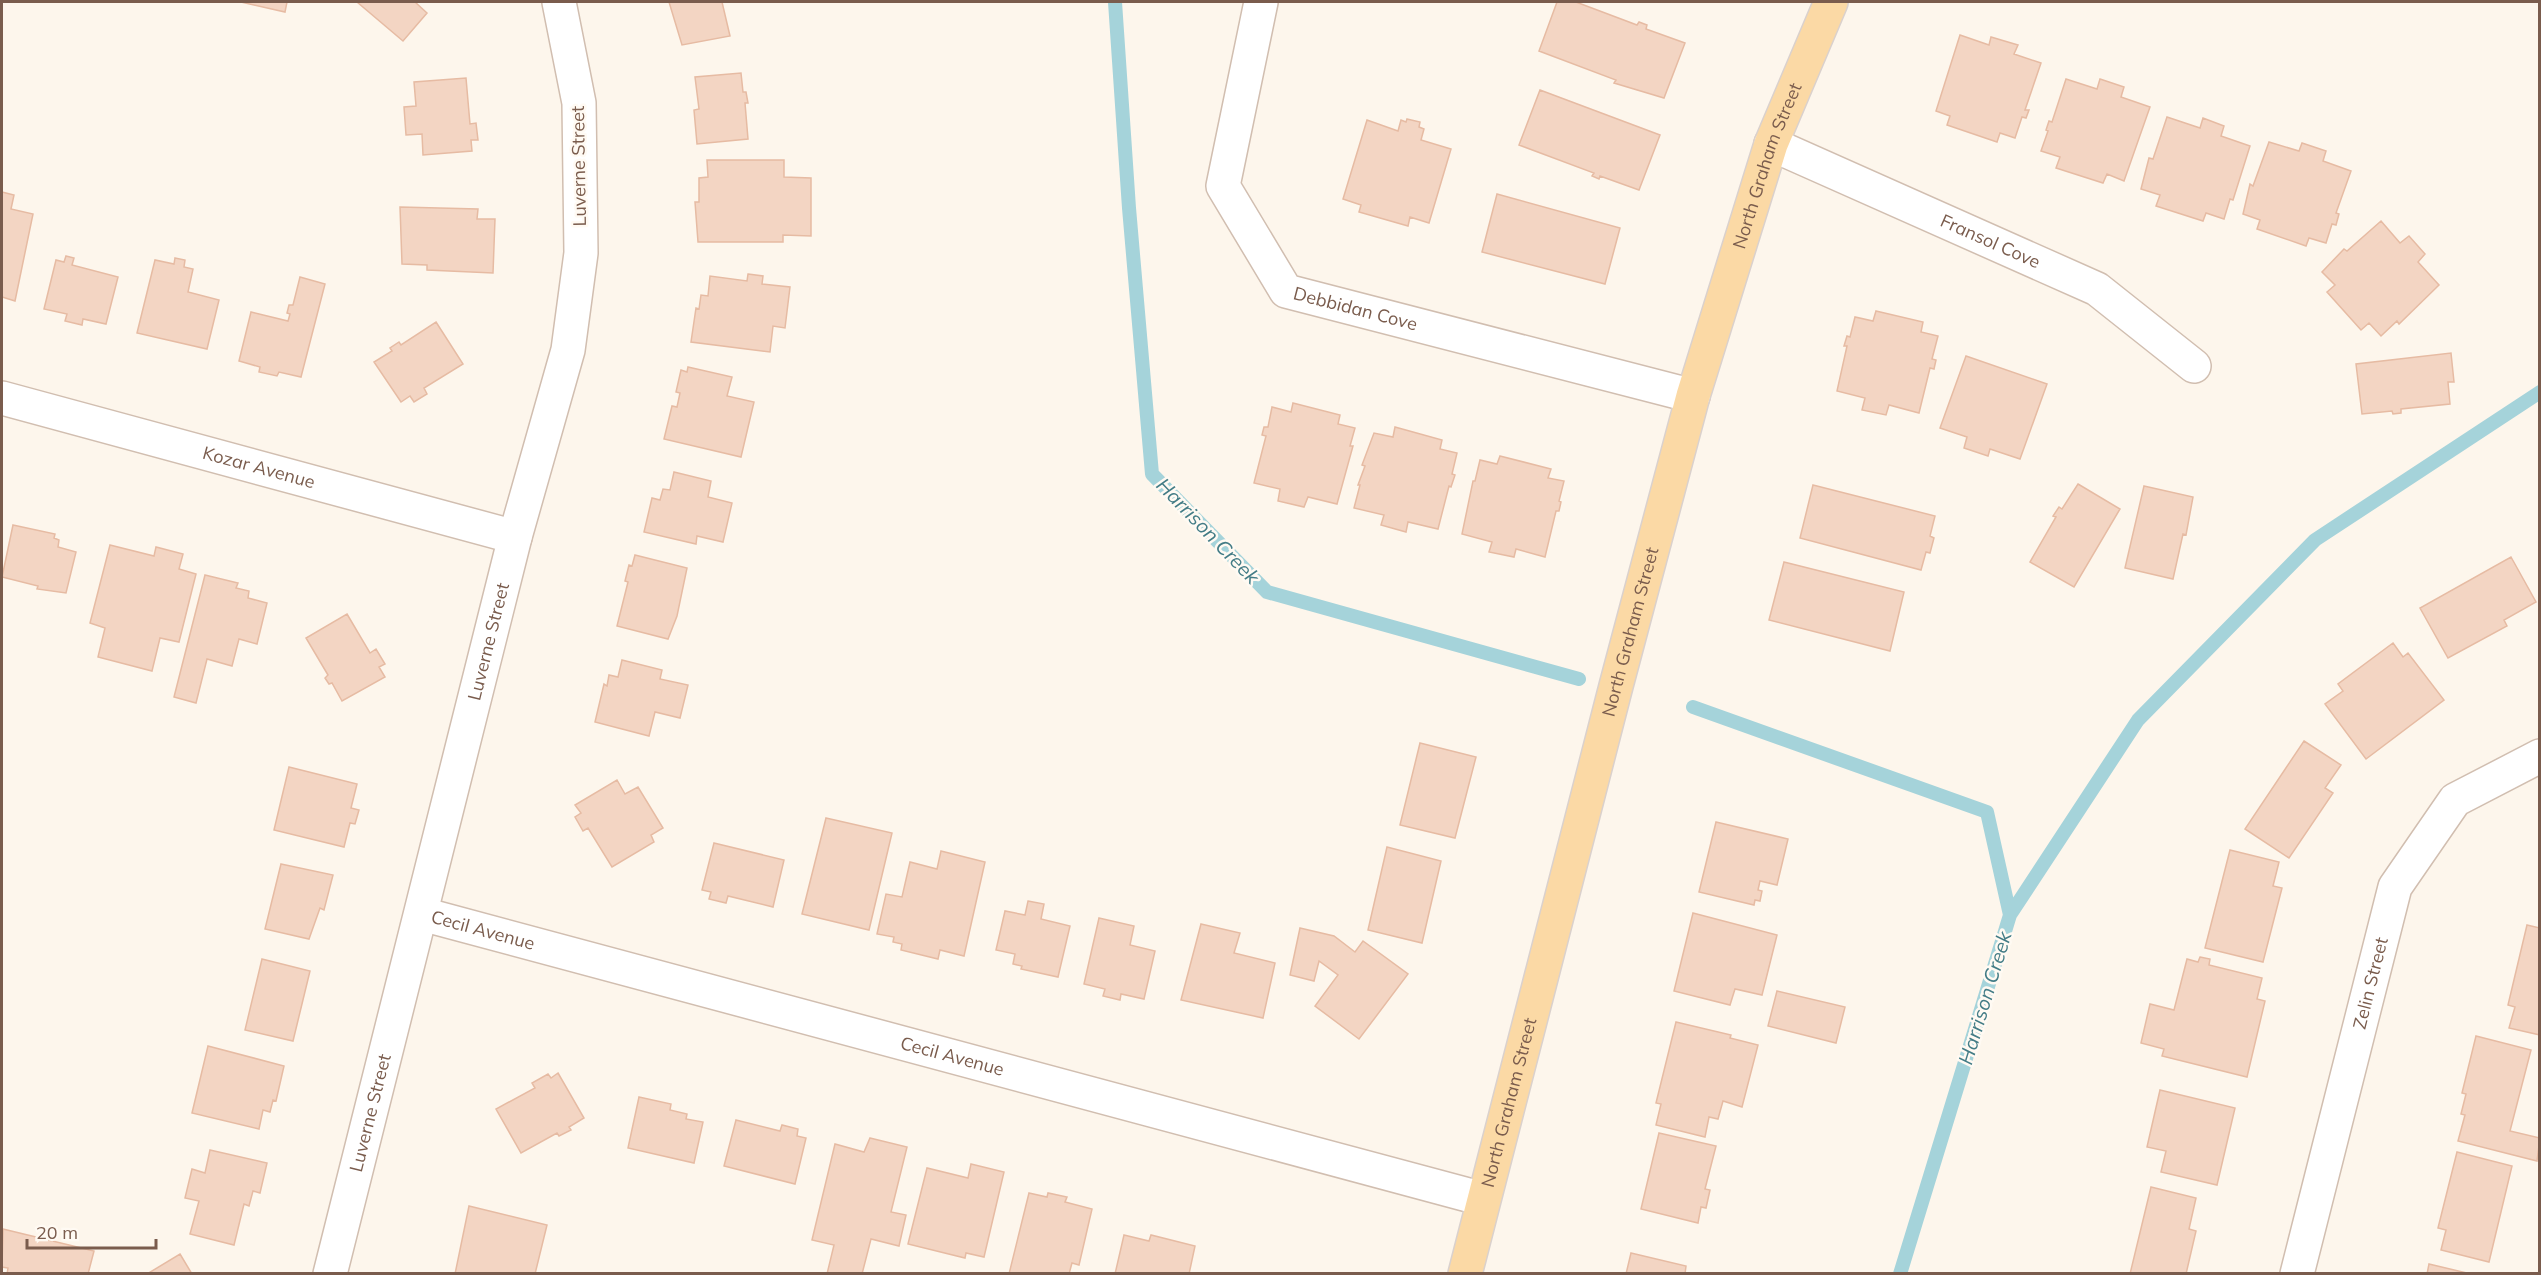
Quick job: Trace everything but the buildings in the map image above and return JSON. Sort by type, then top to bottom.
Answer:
[{"type":"main road","name":"North Graham Street","points":[[1465,1274],[1694,396],[1771,144],[1831,2]]},
{"type":"street","name":"Luverne Street","points":[[330,1274],[515,537],[568,350],[581,253],[579,103],[559,2]]},
{"type":"street","name":"Debbidan Cove","points":[[1261,2],[1222,186],[1286,291],[1694,396]]},
{"type":"street","name":"Fransol Cove","points":[[1771,144],[2097,289],[2194,366]]},
{"type":"street","name":"Kozar Avenue","points":[[2,398],[515,537]]},
{"type":"street","name":"Zelin Street","points":[[2297,1274],[2395,887],[2455,800],[2540,756]]},
{"type":"street","name":"Cecil Avenue","points":[[422,914],[1483,1199]]},
{"type":"waterway","name":"Harrison Creek","points":[[1115,2],[1129,208],[1152,474],[1267,592],[1579,679]]},
{"type":"waterway","points":[[2010,915],[2138,720],[2315,540],[2540,392]]},
{"type":"waterway","name":"Harrison Creek","points":[[1693,707],[1987,812],[2010,915],[1900,1274]]}]
